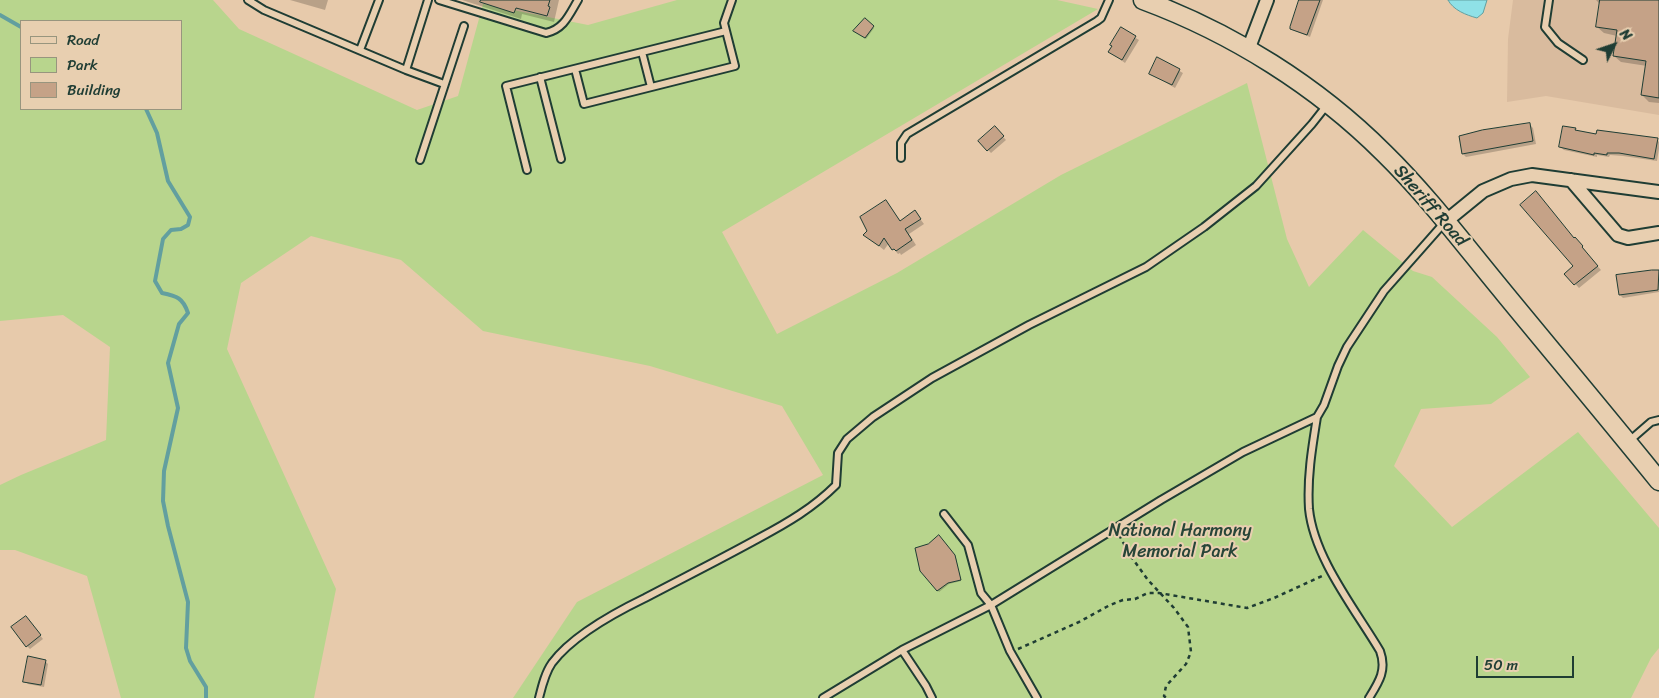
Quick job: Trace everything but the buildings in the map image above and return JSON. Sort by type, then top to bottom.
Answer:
[{"type":"main road","name":"Sheriff Road","points":[[1143,0],[1199,22],[1248,50],[1328,104],[1386,154],[1445,222],[1659,481]]},
{"type":"street","points":[[1248,50],[1267,0]]},
{"type":"street","points":[[1445,222],[1477,195],[1511,179],[1532,175],[1659,192]]},
{"type":"street","points":[[1571,180],[1618,235],[1628,238],[1659,233]]},
{"type":"lane","points":[[248,0],[264,10],[406,70],[444,84]]},
{"type":"lane","points":[[360,50],[379,0]]},
{"type":"lane","points":[[406,70],[428,0]]},
{"type":"lane","points":[[439,0],[546,33],[555,31],[563,25],[578,0]]},
{"type":"lane","points":[[575,69],[584,104],[734,66],[724,23],[732,0]]},
{"type":"lane","points":[[901,158],[901,143],[907,134],[1098,21],[1109,0]]},
{"type":"lane","points":[[1549,0],[1545,27],[1558,43],[1583,60]]},
{"type":"lane","points":[[420,160],[464,26]]},
{"type":"lane","points":[[527,170],[506,86],[726,31]]},
{"type":"lane","points":[[642,52],[651,87]]},
{"type":"lane","points":[[540,78],[561,159]]},
{"type":"lane","points":[[539,698],[544,679],[552,663],[580,637],[616,613],[800,515],[822,499],[836,485],[838,453],[847,439],[873,417],[932,378],[1029,325],[1146,267],[1204,227],[1256,186],[1328,104]]},
{"type":"lane","points":[[1369,698],[1382,676],[1383,660],[1380,651],[1330,572],[1319,548],[1309,511],[1310,463],[1317,418],[1347,347],[1384,291],[1445,222]]},
{"type":"lane","points":[[823,698],[902,650],[991,605],[1161,500],[1243,452],[1317,418]]},
{"type":"lane","points":[[1628,442],[1651,422],[1659,420]]},
{"type":"lane","points":[[944,514],[968,545],[982,593],[991,605],[1010,651],[1037,698]]},
{"type":"lane","points":[[902,650],[932,698]]},
{"type":"path","points":[[1115,529],[1130,555],[1188,627],[1191,652],[1186,664],[1166,686],[1164,696],[1166,698]]},
{"type":"path","points":[[1010,651],[1030,645],[1110,605],[1123,600],[1135,599],[1148,593],[1159,593],[1247,608],[1291,591],[1330,572]]},
{"type":"shaded area","points":[[1513,0],[1659,0],[1659,115],[1546,96],[1507,102],[1508,39]]},
{"type":"green space","name":"National Harmony Memorial Park","points":[[0,0],[213,0],[239,29],[417,110],[458,96],[483,4],[588,25],[677,0],[1057,0],[1098,9],[722,232],[777,334],[897,273],[1061,175],[1247,83],[1287,239],[1309,287],[1363,230],[1413,271],[1432,277],[1497,337],[1530,377],[1491,404],[1421,409],[1394,466],[1452,527],[1578,432],[1659,528],[1659,648],[1651,658],[1631,698],[513,698],[577,602],[823,475],[782,406],[650,366],[483,331],[401,260],[311,236],[241,283],[227,349],[336,589],[314,698],[121,698],[87,576],[15,550],[0,550],[0,485],[106,440],[110,347],[63,315],[0,321]]},
{"type":"water","points":[[1448,0],[1487,0],[1483,13],[1477,18],[1464,14],[1450,4]]},
{"type":"waterway","points":[[0,15],[20,26]]},
{"type":"waterway","points":[[146,110],[157,133],[168,181],[190,217],[188,225],[181,229],[171,230],[163,239],[155,281],[162,293],[182,301],[188,313],[179,324],[168,363],[178,408],[164,471],[163,501],[188,602],[186,648],[190,661],[206,687],[206,698]]}]
